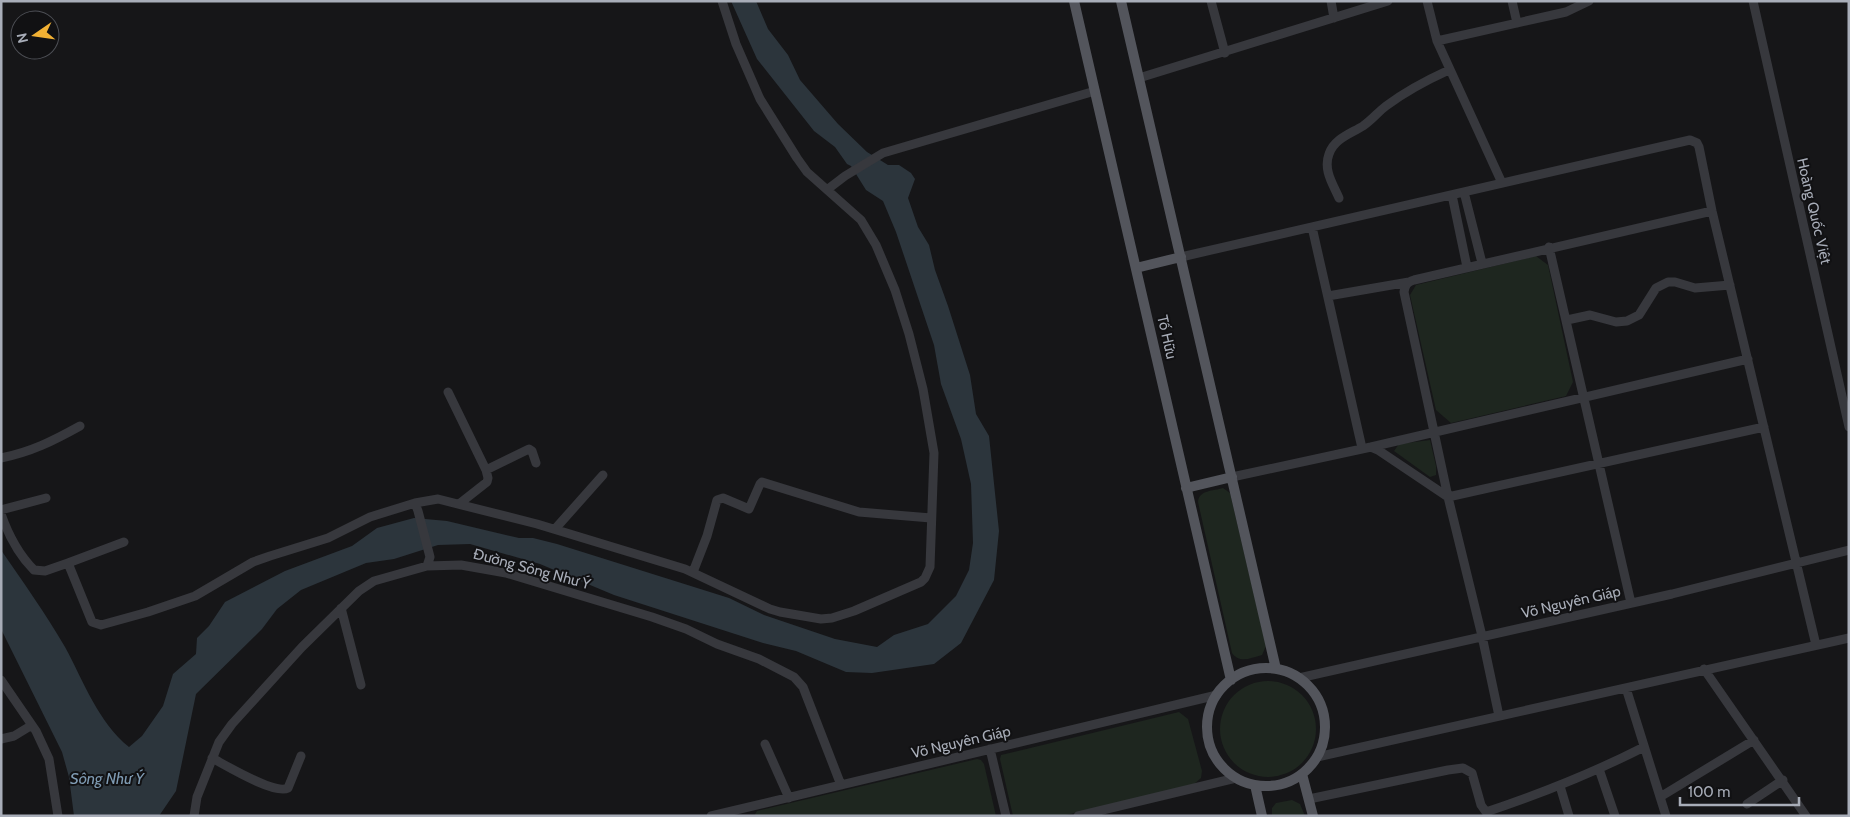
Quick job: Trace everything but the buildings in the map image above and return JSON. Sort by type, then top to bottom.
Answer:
[{"type":"main road","name":"Tố Hữu","points":[[1074,1],[1231,680]]},
{"type":"main road","points":[[1121,1],[1276,669]]},
{"type":"main road","points":[[1136,268],[1181,257]]},
{"type":"main road","points":[[1186,488],[1232,477]]},
{"type":"main road","points":[[1257,669],[1276,669],[1299,678],[1314,694],[1323,714],[1324,736],[1318,757],[1302,774],[1284,784],[1255,785],[1236,778],[1219,762],[1209,741],[1208,717],[1217,695],[1231,680],[1248,671],[1257,669]]},
{"type":"main road","points":[[1302,774],[1313,816]]},
{"type":"main road","points":[[1255,785],[1262,816]]},
{"type":"street","points":[[68,563],[92,622],[102,625],[195,596],[253,562],[328,538],[370,517],[417,507],[438,499],[555,529],[693,572],[780,612],[821,619],[832,618],[854,611],[921,582],[930,567],[935,462],[923,389],[895,290],[876,245],[862,220],[808,172],[760,99],[736,44],[722,1]]},
{"type":"street","points":[[1211,1],[1225,53]]},
{"type":"street","points":[[1331,1],[1334,18]]},
{"type":"street","points":[[1139,78],[1225,53],[1388,1]]},
{"type":"street","points":[[1427,1],[1437,41],[1502,184]]},
{"type":"street","points":[[1512,1],[1517,22]]},
{"type":"street","points":[[1437,41],[1566,12],[1590,1]]},
{"type":"street","name":"Hoàng Quốc Việt","points":[[1752,1],[1849,427]]},
{"type":"street","points":[[1338,198],[1326,166],[1328,155],[1334,144],[1364,125],[1401,95],[1431,78],[1450,70]]},
{"type":"street","points":[[828,189],[845,176],[884,153],[1095,91]]},
{"type":"street","points":[[1181,257],[1690,140],[1697,143],[1816,645]]},
{"type":"street","points":[[1464,192],[1482,263]]},
{"type":"street","points":[[1452,195],[1466,267]]},
{"type":"street","points":[[1328,296],[1409,282],[1549,247],[1712,211]]},
{"type":"street","points":[[1312,227],[1366,448]]},
{"type":"street","points":[[1549,247],[1631,603]]},
{"type":"street","points":[[1409,282],[1405,286],[1404,292],[1448,497],[1482,636],[1499,716]]},
{"type":"street","points":[[1566,320],[1590,315],[1616,322],[1628,322],[1639,314],[1656,288],[1668,282],[1695,288],[1730,285]]},
{"type":"street","points":[[1232,477],[1366,448],[1748,359]]},
{"type":"street","points":[[448,392],[486,470],[488,478],[487,482],[459,504]]},
{"type":"street","points":[[1,458],[24,454],[50,443],[80,426]]},
{"type":"street","points":[[1366,448],[1378,450],[1448,497],[1598,462],[1764,427]]},
{"type":"street","points":[[486,470],[529,449],[532,451],[536,463]]},
{"type":"street","points":[[555,529],[604,475]]},
{"type":"street","points":[[693,572],[707,536],[717,500],[723,498],[749,509],[762,482],[859,512],[931,518]]},
{"type":"street","points":[[1,510],[46,498]]},
{"type":"street","points":[[417,507],[428,561]]},
{"type":"street","points":[[1,514],[10,535],[27,563],[34,570],[45,571],[124,542]]},
{"type":"street","name":"Võ Nguyên Giáp","points":[[1299,678],[1631,603],[1849,550]]},
{"type":"street","name":"Đường Sông Như Ý","points":[[194,816],[197,797],[219,742],[232,724],[302,646],[341,608],[374,581],[428,561],[506,573],[616,606],[686,629],[717,644],[759,659],[794,677],[803,687],[841,785]]},
{"type":"street","points":[[341,608],[361,685]]},
{"type":"street","points":[[1318,757],[1849,638]]},
{"type":"street","points":[[1704,669],[1783,780],[1806,816]]},
{"type":"street","points":[[1,680],[32,725],[48,759],[58,816]]},
{"type":"street","points":[[1626,688],[1666,816]]},
{"type":"street","name":"Võ Nguyên Giáp","points":[[711,816],[742,812],[841,785],[1217,695]]},
{"type":"street","points":[[1,739],[14,736],[32,725]]},
{"type":"street","points":[[1660,797],[1754,740]]},
{"type":"street","points":[[765,744],[789,798]]},
{"type":"street","points":[[1309,799],[1463,768],[1472,773],[1481,805],[1486,812],[1560,786],[1644,747]]},
{"type":"street","points":[[990,749],[1006,816]]},
{"type":"street","points":[[212,758],[270,787],[284,790],[288,788],[300,756]]},
{"type":"street","points":[[1599,769],[1615,816]]},
{"type":"street","points":[[1078,816],[1236,778]]},
{"type":"street","points":[[1747,804],[1783,780]]},
{"type":"street","points":[[1560,786],[1569,816]]},
{"type":"shaded area","points":[[1536,256],[1548,265],[1573,382],[1566,396],[1451,423],[1436,410],[1410,295],[1416,285]]},
{"type":"shaded area","points":[[1430,440],[1436,466],[1436,475],[1430,477],[1394,451],[1399,444]]},
{"type":"shaded area","points":[[1223,488],[1230,493],[1266,646],[1262,655],[1246,659],[1238,658],[1232,653],[1198,502],[1204,493]]},
{"type":"shaded area","points":[[1268,681],[1286,685],[1302,695],[1312,711],[1316,729],[1312,747],[1302,763],[1286,773],[1268,777],[1250,773],[1234,763],[1224,747],[1220,729],[1224,711],[1234,695],[1250,685]]},
{"type":"shaded area","points":[[1179,712],[1188,719],[1202,771],[1201,778],[1193,785],[1062,816],[1013,816],[1000,759],[1001,755]]},
{"type":"shaded area","points":[[977,759],[981,760],[984,764],[996,816],[754,816],[757,811]]},
{"type":"shaded area","points":[[1292,800],[1300,804],[1305,816],[1272,816],[1272,808],[1276,803]]},
{"type":"water","name":"Sông Như Ý","points":[[731,1],[756,1],[768,29],[788,55],[800,80],[838,124],[867,152],[888,165],[899,165],[911,173],[915,179],[908,198],[918,227],[929,245],[935,270],[970,375],[976,414],[989,436],[999,531],[994,580],[961,643],[934,664],[872,673],[846,672],[796,651],[763,643],[614,595],[540,564],[470,544],[438,545],[394,559],[366,563],[301,590],[277,609],[262,629],[196,694],[176,791],[159,816],[74,816],[69,777],[62,752],[1,629],[1,550],[58,635],[100,714],[118,737],[129,747],[142,736],[163,706],[173,674],[196,654],[197,638],[209,626],[225,602],[285,571],[352,546],[377,528],[414,518],[447,521],[519,538],[533,538],[557,544],[729,598],[764,615],[835,639],[877,647],[894,635],[928,624],[956,596],[969,570],[973,543],[971,484],[961,439],[941,384],[934,345],[896,232],[883,201],[866,190],[851,166],[847,164],[835,147],[814,131],[757,59]]}]
